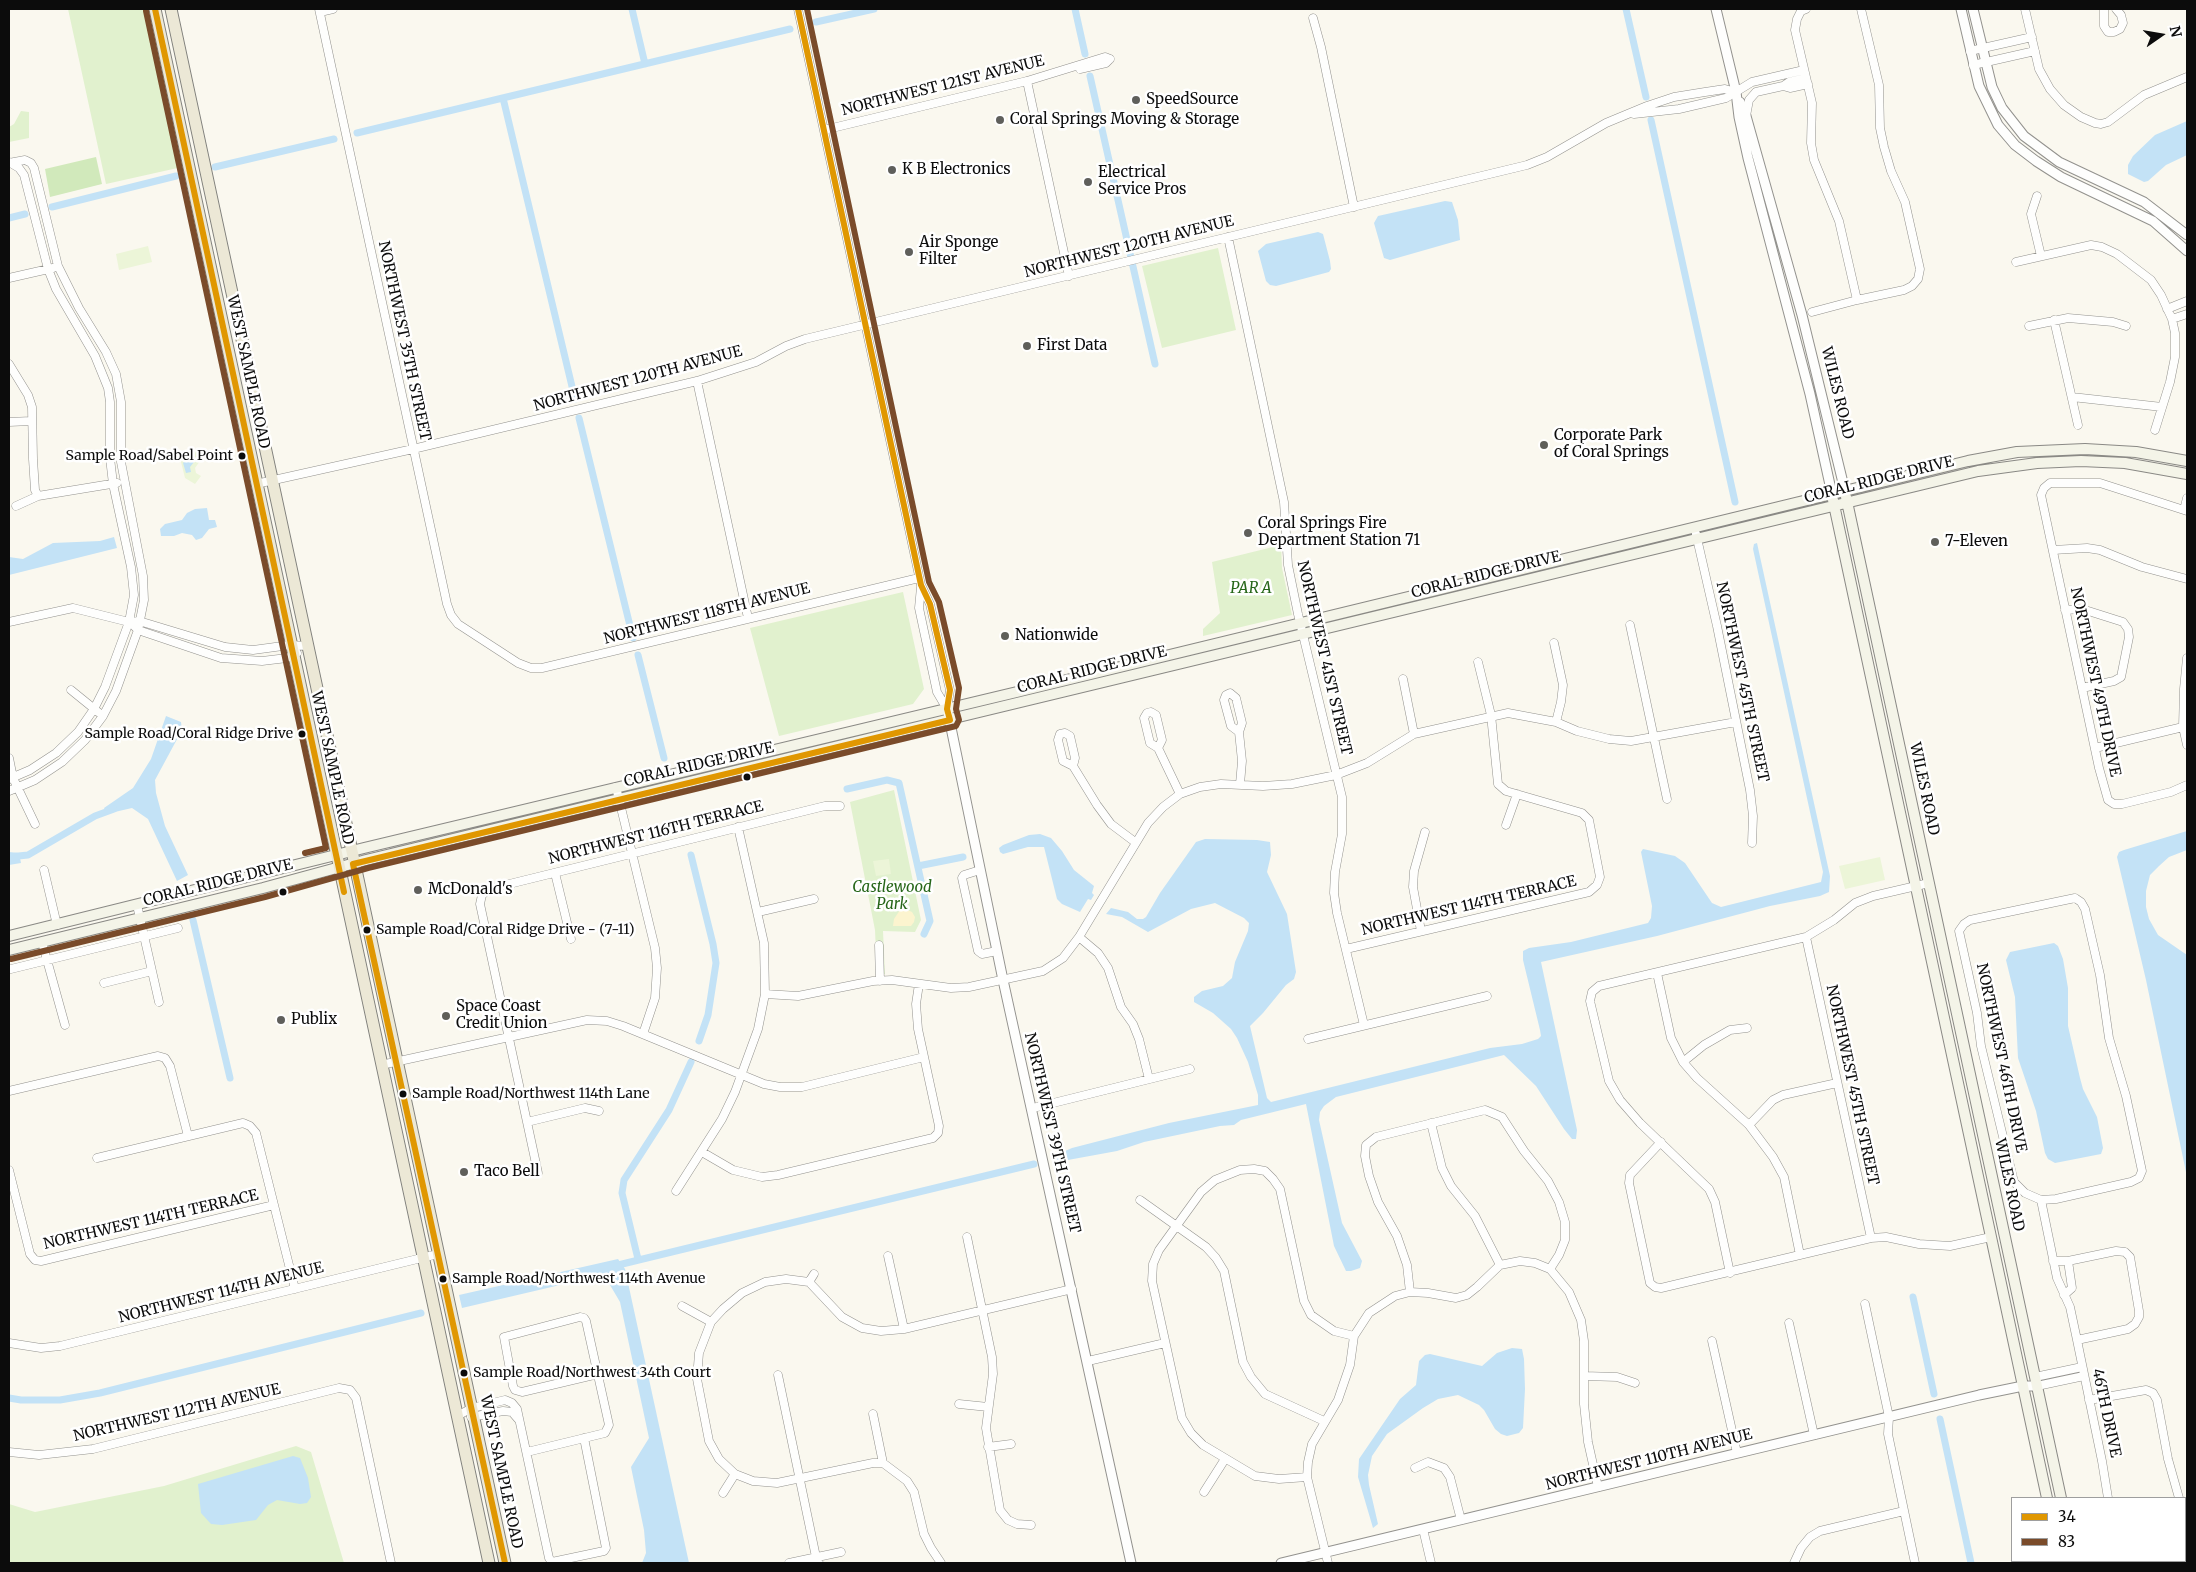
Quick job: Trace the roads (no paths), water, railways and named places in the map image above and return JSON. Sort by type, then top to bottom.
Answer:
[{"type":"main road","name":"WEST SAMPLE ROAD","points":[[155,9],[489,1563]]},
{"type":"main road","name":"WEST SAMPLE ROAD","points":[[171,9],[353,864],[505,1563]]},
{"type":"main road","name":"CORAL RIDGE DRIVE","points":[[9,936],[351,851],[1300,624],[1978,459],[2034,451],[2072,449],[2119,450],[2187,461]]},
{"type":"main road","name":"CORAL RIDGE DRIVE","points":[[9,950],[338,867],[1978,471],[2037,463],[2112,462],[2154,467],[2187,474]]},
{"type":"main road","name":"WILES ROAD","points":[[1845,491],[2061,1497]]},
{"type":"main road","name":"WILES ROAD","points":[[1832,494],[2047,1497]]},
{"type":"main road","points":[[754,767],[766,758],[772,750]]},
{"type":"main road","points":[[1991,1237],[2008,1250]]},
{"type":"street","points":[[319,10],[333,9]]},
{"type":"street","name":"NORTHWEST 39TH STREET","points":[[798,9],[920,581],[930,604],[950,690],[947,709]]},
{"type":"street","name":"WILES ROAD","points":[[1716,9],[1736,92],[1739,117],[1748,158],[1810,394],[1832,494]]},
{"type":"street","points":[[1806,9],[1801,11],[1795,30],[1813,120],[1812,143],[1814,160],[1839,220],[1856,300]]},
{"type":"street","points":[[1812,312],[1904,290],[1912,286],[1918,279],[1920,269],[1905,202],[1891,171],[1882,138],[1879,84],[1861,9]]},
{"type":"street","points":[[1961,9],[1973,65],[1988,107],[1998,125],[2015,145],[2036,162],[2061,176],[2154,221],[2187,250]]},
{"type":"street","points":[[1973,9],[1992,87],[2002,108],[2024,136],[2059,162],[2144,202],[2187,236]]},
{"type":"street","points":[[2025,9],[2039,69],[2046,83],[2064,105],[2081,118],[2102,124],[2108,122],[2128,105],[2144,95],[2187,77]]},
{"type":"street","points":[[2104,9],[2104,26],[2108,32],[2114,32],[2120,29],[2123,23],[2121,15],[2116,9]]},
{"type":"street","name":"NORTHWEST 35TH STREET","points":[[319,10],[413,450],[451,615],[463,628],[503,654]]},
{"type":"street","points":[[1313,18],[1321,47],[1354,206]]},
{"type":"street","points":[[1970,51],[2032,37]]},
{"type":"street","points":[[1973,65],[2035,51]]},
{"type":"street","name":"NORTHWEST 121ST AVENUE","points":[[824,130],[1069,69]]},
{"type":"street","points":[[1791,73],[1793,82]]},
{"type":"street","points":[[1736,92],[1752,82],[1791,73],[1806,78]]},
{"type":"street","points":[[1746,116],[1749,100],[1753,94],[1806,78]]},
{"type":"street","points":[[1783,86],[1790,88],[1806,78]]},
{"type":"street","points":[[1027,81],[1069,276]]},
{"type":"street","name":"NORTHWEST 120TH AVENUE","points":[[256,484],[413,450],[697,381],[756,362],[786,346],[805,339],[1527,165],[1547,157],[1625,115],[1678,96],[1725,89],[1736,92]]},
{"type":"street","name":"NORTHWEST 120TH AVENUE","points":[[1625,115],[1679,109],[1726,98],[1736,92]]},
{"type":"street","name":"WILES ROAD","points":[[1736,92],[1746,116],[1805,324],[1845,491]]},
{"type":"street","points":[[9,163],[25,160],[31,163],[34,168],[58,266],[78,308],[106,352],[118,386],[121,402],[121,462],[143,576],[144,600],[138,630],[116,691],[103,716],[86,740],[62,762],[18,788],[9,791]]},
{"type":"street","points":[[9,163],[19,168],[24,175],[48,269],[64,305],[95,356],[108,388],[110,402],[110,458],[113,484],[133,580],[132,608],[129,622],[106,687],[94,708],[78,732],[56,753],[11,779]]},
{"type":"street","points":[[2037,196],[2031,214],[2041,256]]},
{"type":"street","name":"NORTHWEST 41ST STREET","points":[[1228,237],[1284,502],[1288,565],[1300,624],[1342,797],[1342,834],[1335,872],[1334,893],[1337,913],[1364,1025]]},
{"type":"street","points":[[2016,262],[2091,245],[2102,247],[2123,258],[2151,280],[2172,319],[2175,356],[2170,382],[2155,430]]},
{"type":"street","points":[[9,278],[58,266]]},
{"type":"street","points":[[2167,308],[2187,301]]},
{"type":"street","points":[[2172,319],[2187,314]]},
{"type":"street","points":[[2029,326],[2054,320],[2081,318],[2113,322],[2126,326]]},
{"type":"street","points":[[2054,320],[2078,425]]},
{"type":"street","points":[[9,364],[28,395],[32,407],[35,490],[38,496]]},
{"type":"street","points":[[697,381],[748,618]]},
{"type":"street","points":[[108,388],[118,386]]},
{"type":"street","points":[[2072,397],[2162,407]]},
{"type":"street","points":[[9,422],[32,421]]},
{"type":"street","points":[[16,506],[38,496],[124,482]]},
{"type":"street","name":"NORTHWEST 49TH DRIVE","points":[[2186,510],[2100,483],[2050,483],[2041,494],[2095,748],[2108,800],[2114,804],[2122,804],[2171,792],[2187,785]]},
{"type":"street","points":[[2186,510],[2187,498]]},
{"type":"street","name":"NORTHWEST 45TH STREET","points":[[1695,528],[1750,790],[1753,816],[1752,843]]},
{"type":"street","points":[[2053,550],[2086,548],[2100,550],[2142,567],[2187,579]]},
{"type":"street","name":"NORTHWEST 39TH STREET","points":[[920,581],[919,608],[929,655],[937,692],[947,709],[950,720],[1003,980],[1033,1108],[1131,1563]]},
{"type":"street","name":"NORTHWEST 118TH AVENUE","points":[[503,654],[531,668],[542,668],[748,618],[920,581]]},
{"type":"street","points":[[9,622],[74,608],[129,622],[140,621],[225,647],[292,651]]},
{"type":"street","points":[[2065,610],[2082,609],[2123,622],[2128,629],[2129,637],[2121,677],[2114,681],[2082,688]]},
{"type":"street","points":[[129,622],[138,630],[221,658],[251,661],[307,646]]},
{"type":"street","points":[[1630,625],[1667,799]]},
{"type":"street","points":[[1554,643],[1563,685],[1562,702],[1556,722]]},
{"type":"street","points":[[2187,658],[2183,727],[2187,745]]},
{"type":"street","points":[[1478,662],[1491,715],[1498,784],[1506,791],[1517,794],[1506,825]]},
{"type":"street","points":[[1403,679],[1414,734]]},
{"type":"street","points":[[71,690],[103,716]]},
{"type":"street","points":[[766,994],[798,996],[880,981],[960,987],[1042,971],[1063,958],[1080,938],[1135,842],[1148,823],[1163,807],[1180,794],[1200,787],[1240,784],[1262,786],[1292,784],[1336,775],[1368,763],[1414,734],[1491,715],[1508,713],[1556,722],[1577,731],[1609,739],[1631,741],[1736,722]]},
{"type":"street","points":[[2095,748],[2183,727]]},
{"type":"street","points":[[1239,732],[1242,761],[1240,784]]},
{"type":"street","points":[[1158,748],[1180,794]]},
{"type":"street","points":[[9,758],[11,779],[18,788],[35,824]]},
{"type":"street","points":[[1073,766],[1111,824],[1135,842]]},
{"type":"street","points":[[616,787],[655,948],[657,968],[655,998],[643,1034]]},
{"type":"street","name":"NORTHWEST 114TH TERRACE","points":[[1346,949],[1590,892],[1597,885],[1600,876],[1589,820],[1582,813],[1517,794]]},
{"type":"street","name":"NORTHWEST 116TH TERRACE","points":[[509,1037],[480,904],[482,895],[489,889],[825,806],[840,806]]},
{"type":"street","points":[[676,1191],[722,1119],[742,1075],[758,1029],[766,994],[764,943],[738,827]]},
{"type":"street","points":[[1421,931],[1413,886],[1414,871],[1425,832]]},
{"type":"street","points":[[44,870],[57,925]]},
{"type":"street","points":[[980,870],[964,875],[962,878],[978,951],[982,954],[997,951]]},
{"type":"street","points":[[555,872],[571,939]]},
{"type":"street","points":[[1730,1272],[1715,1202],[1709,1189],[1640,1123],[1620,1100],[1609,1081],[1590,1001],[1592,992],[1599,986],[1806,937],[1834,920],[1855,903],[1873,896],[1929,883]]},
{"type":"street","name":"NORTHWEST 46TH DRIVE","points":[[2075,898],[2081,902],[2085,909],[2100,975],[2109,1038],[2126,1096],[2142,1171],[2139,1178],[2131,1182],[2056,1199],[2041,1200],[2025,1192],[2014,1182],[1981,1046],[1977,1013],[1959,931],[1970,920],[2075,898]]},
{"type":"street","points":[[758,912],[814,899]]},
{"type":"street","points":[[137,905],[159,1002]]},
{"type":"street","points":[[11,969],[178,928]]},
{"type":"street","name":"NORTHWEST 45TH STREET","points":[[1806,937],[1871,1238]]},
{"type":"street","points":[[1080,938],[1098,953],[1108,968],[1121,1007],[1139,1039],[1149,1079]]},
{"type":"street","points":[[42,942],[65,1025]]},
{"type":"street","points":[[879,945],[880,981]]},
{"type":"street","points":[[104,983],[152,971]]},
{"type":"street","points":[[1657,972],[1671,1038],[1683,1062],[1697,1078],[1749,1125],[1773,1157],[1784,1178],[1800,1255]]},
{"type":"street","points":[[702,1152],[733,1170],[762,1177],[778,1175],[933,1138],[938,1133],[939,1126],[924,1056],[916,1004],[919,984]]},
{"type":"street","points":[[1308,1039],[1487,996]]},
{"type":"street","points":[[381,1066],[587,1020],[606,1021],[643,1034],[764,1084],[780,1087],[802,1086],[924,1056]]},
{"type":"street","points":[[1683,1062],[1704,1045],[1730,1030],[1747,1028]]},
{"type":"street","points":[[509,1037],[538,1173]]},
{"type":"street","points":[[9,1091],[158,1056],[165,1058],[170,1066],[188,1136]]},
{"type":"street","points":[[1033,1108],[1190,1070]]},
{"type":"street","points":[[1749,1125],[1773,1100],[1783,1095],[1838,1082]]},
{"type":"street","points":[[527,1122],[585,1108],[599,1111]]},
{"type":"street","points":[[1410,1292],[1407,1265],[1396,1236],[1378,1202],[1368,1176],[1365,1156],[1366,1145],[1376,1137],[1485,1110],[1494,1112],[1502,1117],[1524,1152],[1548,1181],[1558,1202],[1565,1222],[1565,1240],[1559,1255],[1550,1269]]},
{"type":"street","points":[[98,1158],[243,1123],[250,1126],[256,1133],[295,1289]]},
{"type":"street","points":[[1431,1123],[1442,1168],[1451,1186],[1475,1216],[1500,1265]]},
{"type":"street","points":[[1662,1142],[1630,1176],[1629,1183],[1650,1283],[1655,1287],[1661,1288],[1871,1238],[1886,1237],[1919,1244],[1950,1246],[1991,1237]]},
{"type":"street","points":[[1307,1476],[1279,1479],[1256,1476],[1225,1459],[1191,1433],[1182,1418],[1165,1343],[1152,1280],[1153,1264],[1159,1250],[1176,1226],[1202,1192],[1215,1180],[1240,1170],[1254,1169],[1265,1171],[1273,1178],[1280,1189],[1304,1301],[1311,1315],[1334,1331],[1354,1336]]},
{"type":"street","name":"NORTHWEST 114TH TERRACE","points":[[9,1170],[30,1254],[35,1260],[41,1262],[274,1205]]},
{"type":"street","points":[[1140,1200],[1206,1247],[1216,1258],[1224,1271],[1243,1362],[1251,1377],[1266,1394],[1324,1421]]},
{"type":"street","name":"46TH DRIVE","points":[[2041,1200],[2057,1278],[2070,1307],[2108,1495]]},
{"type":"street","points":[[966,1237],[992,1357],[993,1374],[986,1428],[1000,1510],[1008,1520],[1017,1524],[1031,1525]]},
{"type":"street","points":[[2053,1261],[2068,1261],[2116,1251],[2125,1252],[2130,1257],[2139,1311],[2136,1324],[2128,1329],[2077,1340]]},
{"type":"street","name":"NORTHWEST 114TH AVENUE","points":[[9,1344],[41,1348],[60,1346],[438,1254]]},
{"type":"street","points":[[888,1256],[904,1330]]},
{"type":"street","points":[[2064,1295],[2072,1288],[2068,1261]]},
{"type":"street","points":[[1328,1563],[1307,1476],[1312,1444],[1338,1400],[1350,1365],[1354,1336],[1369,1313],[1388,1300],[1410,1292],[1456,1298],[1467,1294],[1477,1287],[1500,1265],[1520,1262],[1535,1263],[1550,1269],[1569,1292],[1581,1320],[1584,1341],[1584,1404],[1587,1433],[1598,1487]]},
{"type":"street","points":[[809,1282],[814,1274]]},
{"type":"street","points":[[941,1563],[924,1534],[914,1492],[907,1481],[883,1463],[873,1463],[777,1483],[753,1481],[735,1474],[719,1459],[709,1441],[701,1408],[697,1379],[699,1353],[711,1322],[742,1293],[765,1282],[786,1279],[809,1282],[842,1317],[862,1328],[881,1332],[904,1330],[1072,1288]]},
{"type":"street","points":[[1864,1304],[1889,1417],[1888,1434],[1915,1563]]},
{"type":"street","points":[[682,1306],[711,1322]]},
{"type":"street","points":[[527,1452],[605,1433],[609,1425],[598,1374],[584,1318],[572,1319],[504,1337],[515,1390],[522,1392],[598,1374]]},
{"type":"street","points":[[1789,1323],[1814,1435]]},
{"type":"street","points":[[1712,1342],[1738,1453]]},
{"type":"street","points":[[1088,1362],[1165,1343]]},
{"type":"street","points":[[2036,1381],[2082,1367]]},
{"type":"street","points":[[778,1375],[817,1560]]},
{"type":"street","points":[[1584,1376],[1617,1376],[1634,1384]]},
{"type":"street","points":[[2036,1381],[2084,1376]]},
{"type":"street","name":"NORTHWEST 110TH AVENUE","points":[[1281,1563],[2023,1386],[2036,1381]]},
{"type":"street","name":"NORTHWEST 112TH AVENUE","points":[[9,1452],[39,1455],[93,1449],[339,1388],[350,1390],[356,1398],[391,1563]]},
{"type":"street","points":[[2089,1400],[2146,1390],[2153,1393],[2179,1497]]},
{"type":"street","points":[[457,1416],[505,1400],[512,1403],[517,1409],[549,1558],[552,1562],[604,1551],[606,1548],[584,1438]]},
{"type":"street","points":[[959,1404],[988,1407]]},
{"type":"street","points":[[873,1414],[883,1463]]},
{"type":"street","points":[[988,1447],[1011,1444]]},
{"type":"street","points":[[1204,1492],[1225,1459]]},
{"type":"street","points":[[1415,1468],[1428,1462],[1444,1468],[1450,1477],[1461,1520]]},
{"type":"street","points":[[723,1493],[735,1474]]},
{"type":"street","points":[[1794,1563],[1810,1537],[1820,1531],[1904,1511]]},
{"type":"street","points":[[1423,1529],[1431,1563]]},
{"type":"street","points":[[789,1563],[817,1560],[841,1552]]},
{"type":"water","points":[[2187,121],[2187,155],[2166,165],[2148,181],[2144,182],[2128,174],[2128,165],[2133,156],[2155,135]]},
{"type":"water","points":[[1445,201],[1452,202],[1458,220],[1460,240],[1390,260],[1384,258],[1374,223],[1378,216]]},
{"type":"water","points":[[1318,232],[1323,234],[1330,261],[1331,269],[1329,272],[1276,286],[1270,285],[1266,281],[1258,251],[1266,244]]},
{"type":"water","points":[[193,455],[194,462],[190,467],[191,472],[186,473],[183,463]]},
{"type":"water","points":[[207,508],[209,520],[215,520],[217,527],[209,529],[202,538],[196,540],[192,535],[182,533],[174,536],[161,536],[160,529],[165,524],[182,520],[187,513],[195,509]]},
{"type":"water","points":[[114,537],[117,548],[9,575],[9,557],[23,559],[53,543],[100,541]]},
{"type":"water","points":[[1757,543],[1830,876],[1829,892],[1820,896],[1770,906],[1657,936],[1541,962],[1577,1130],[1576,1139],[1572,1139],[1564,1129],[1536,1086],[1504,1055],[1336,1097],[1324,1106],[1320,1112],[1319,1120],[1342,1223],[1362,1261],[1360,1268],[1351,1271],[1346,1271],[1334,1246],[1306,1104],[1241,1120],[1234,1125],[1220,1126],[1144,1142],[1117,1151],[1057,1162],[1056,1155],[1072,1148],[1169,1123],[1258,1105],[1258,1095],[1248,1062],[1237,1038],[1231,1029],[1213,1013],[1194,1002],[1194,997],[1202,991],[1223,986],[1232,978],[1235,962],[1248,931],[1249,923],[1244,918],[1215,903],[1191,909],[1148,932],[1122,917],[1106,914],[1111,908],[1128,912],[1137,919],[1146,917],[1160,893],[1196,842],[1205,839],[1270,842],[1271,855],[1267,872],[1287,914],[1296,972],[1294,979],[1286,985],[1250,1026],[1267,1098],[1271,1102],[1490,1048],[1522,1044],[1538,1039],[1541,1036],[1540,1030],[1523,960],[1523,951],[1529,948],[1571,942],[1648,923],[1651,918],[1652,906],[1641,852],[1643,849],[1675,856],[1685,863],[1712,903],[1721,907],[1821,882],[1823,872],[1753,549],[1754,544]]},
{"type":"water","points":[[166,716],[181,722],[182,730],[155,780],[156,793],[165,826],[188,875],[177,881],[148,819],[132,808],[106,814],[104,808],[133,788],[151,759]]},
{"type":"water","points":[[2187,831],[2187,850],[2169,857],[2150,875],[2146,891],[2146,907],[2149,919],[2158,935],[2187,955],[2187,1177],[2146,980],[2117,857],[2119,852],[2124,850]]},
{"type":"water","points":[[1040,834],[1051,838],[1074,870],[1094,886],[1092,893],[1094,895],[1091,900],[1088,899],[1080,912],[1062,904],[1057,899],[1044,847],[1028,847],[1003,854],[1000,852],[999,848],[1003,845],[1029,835]]},
{"type":"water","points":[[9,852],[19,853],[21,863],[9,865]]},
{"type":"water","points":[[2054,943],[2058,946],[2063,959],[2068,988],[2068,1026],[2080,1078],[2083,1089],[2097,1117],[2103,1148],[2101,1154],[2055,1163],[2048,1159],[2045,1153],[2036,1111],[2018,1058],[2015,997],[2006,960],[2010,952]]},
{"type":"water","points":[[618,1259],[625,1269],[689,1563],[642,1563],[646,1553],[644,1530],[631,1467],[649,1438],[620,1302],[610,1285],[590,1278],[462,1308],[459,1295]]},
{"type":"water","points":[[1512,1348],[1522,1349],[1524,1359],[1523,1428],[1519,1433],[1507,1436],[1501,1434],[1495,1429],[1479,1405],[1458,1395],[1438,1399],[1423,1408],[1387,1434],[1372,1456],[1368,1475],[1378,1524],[1373,1528],[1358,1477],[1359,1459],[1400,1399],[1416,1385],[1419,1361],[1425,1355],[1430,1354],[1482,1366],[1497,1353]]},
{"type":"water","points":[[293,1456],[300,1458],[308,1478],[311,1497],[307,1503],[300,1504],[277,1500],[268,1505],[256,1520],[222,1525],[211,1524],[201,1513],[198,1484]]},
{"type":"waterway","points":[[632,9],[645,64]]},
{"type":"waterway","points":[[816,22],[874,9]]},
{"type":"waterway","points":[[1075,9],[1085,54]]},
{"type":"waterway","points":[[1626,9],[1646,97]]},
{"type":"waterway","points":[[357,133],[790,29]]},
{"type":"waterway","points":[[1090,76],[1155,364]]},
{"type":"waterway","points":[[503,98],[575,399]]},
{"type":"waterway","points":[[1651,120],[1735,502]]},
{"type":"waterway","points":[[215,167],[334,139]]},
{"type":"waterway","points":[[52,207],[176,176]]},
{"type":"waterway","points":[[9,218],[25,214]]},
{"type":"waterway","points":[[579,418],[633,638]]},
{"type":"waterway","points":[[638,655],[664,758]]},
{"type":"waterway","points":[[847,789],[887,780],[899,783],[930,921],[924,934]]},
{"type":"waterway","points":[[9,857],[28,855],[95,816],[114,809]]},
{"type":"waterway","points":[[691,855],[716,963],[708,1015],[699,1041]]},
{"type":"waterway","points":[[918,866],[963,857]]},
{"type":"waterway","points":[[193,920],[230,1078]]},
{"type":"waterway","points":[[638,1259],[622,1193],[624,1180],[669,1110],[691,1062]]},
{"type":"waterway","points":[[614,1266],[1034,1164]]},
{"type":"waterway","points":[[1913,1297],[1934,1394]]},
{"type":"waterway","points":[[9,1398],[21,1400],[60,1400],[100,1393],[421,1313]]},
{"type":"waterway","points":[[1940,1419],[1971,1563]]},
{"type":"place","name":"SpeedSource","points":[[1136,100]]},
{"type":"place","name":"Coral Springs Moving & Storage","points":[[1000,120]]},
{"type":"place","name":"K B Electronics","points":[[892,170]]},
{"type":"place","name":"Electrical Service Pros","points":[[1088,182]]},
{"type":"place","name":"Air Sponge Filter","points":[[909,252]]},
{"type":"place","name":"First Data","points":[[1027,346]]},
{"type":"place","name":"Corporate Park of Coral Springs","points":[[1544,445]]},
{"type":"place","name":"Sample Road/Sabel Point","points":[[242,456]]},
{"type":"place","name":"Coral Springs Fire Department Station 71","points":[[1248,533]]},
{"type":"place","name":"7-Eleven","points":[[1935,542]]},
{"type":"place","name":"Nationwide","points":[[1005,636]]},
{"type":"place","name":"Sample Road/Coral Ridge Drive","points":[[302,734]]},
{"type":"place","name":"McDonald's","points":[[418,890]]},
{"type":"place","name":"Sample Road/Coral Ridge Drive - (7-11)","points":[[367,930]]},
{"type":"place","name":"Space Coast Credit Union","points":[[446,1016]]},
{"type":"place","name":"Publix","points":[[281,1020]]},
{"type":"place","name":"Sample Road/Northwest 114th Lane","points":[[403,1094]]},
{"type":"place","name":"Taco Bell","points":[[464,1172]]},
{"type":"place","name":"Sample Road/Northwest 114th Avenue","points":[[443,1279]]},
{"type":"place","name":"Sample Road/Northwest 34th Court","points":[[464,1373]]},
{"type":"park label","name":"PAR A","points":[[1251,589]]},
{"type":"park label","name":"Castlewood Park","points":[[892,896]]}]
